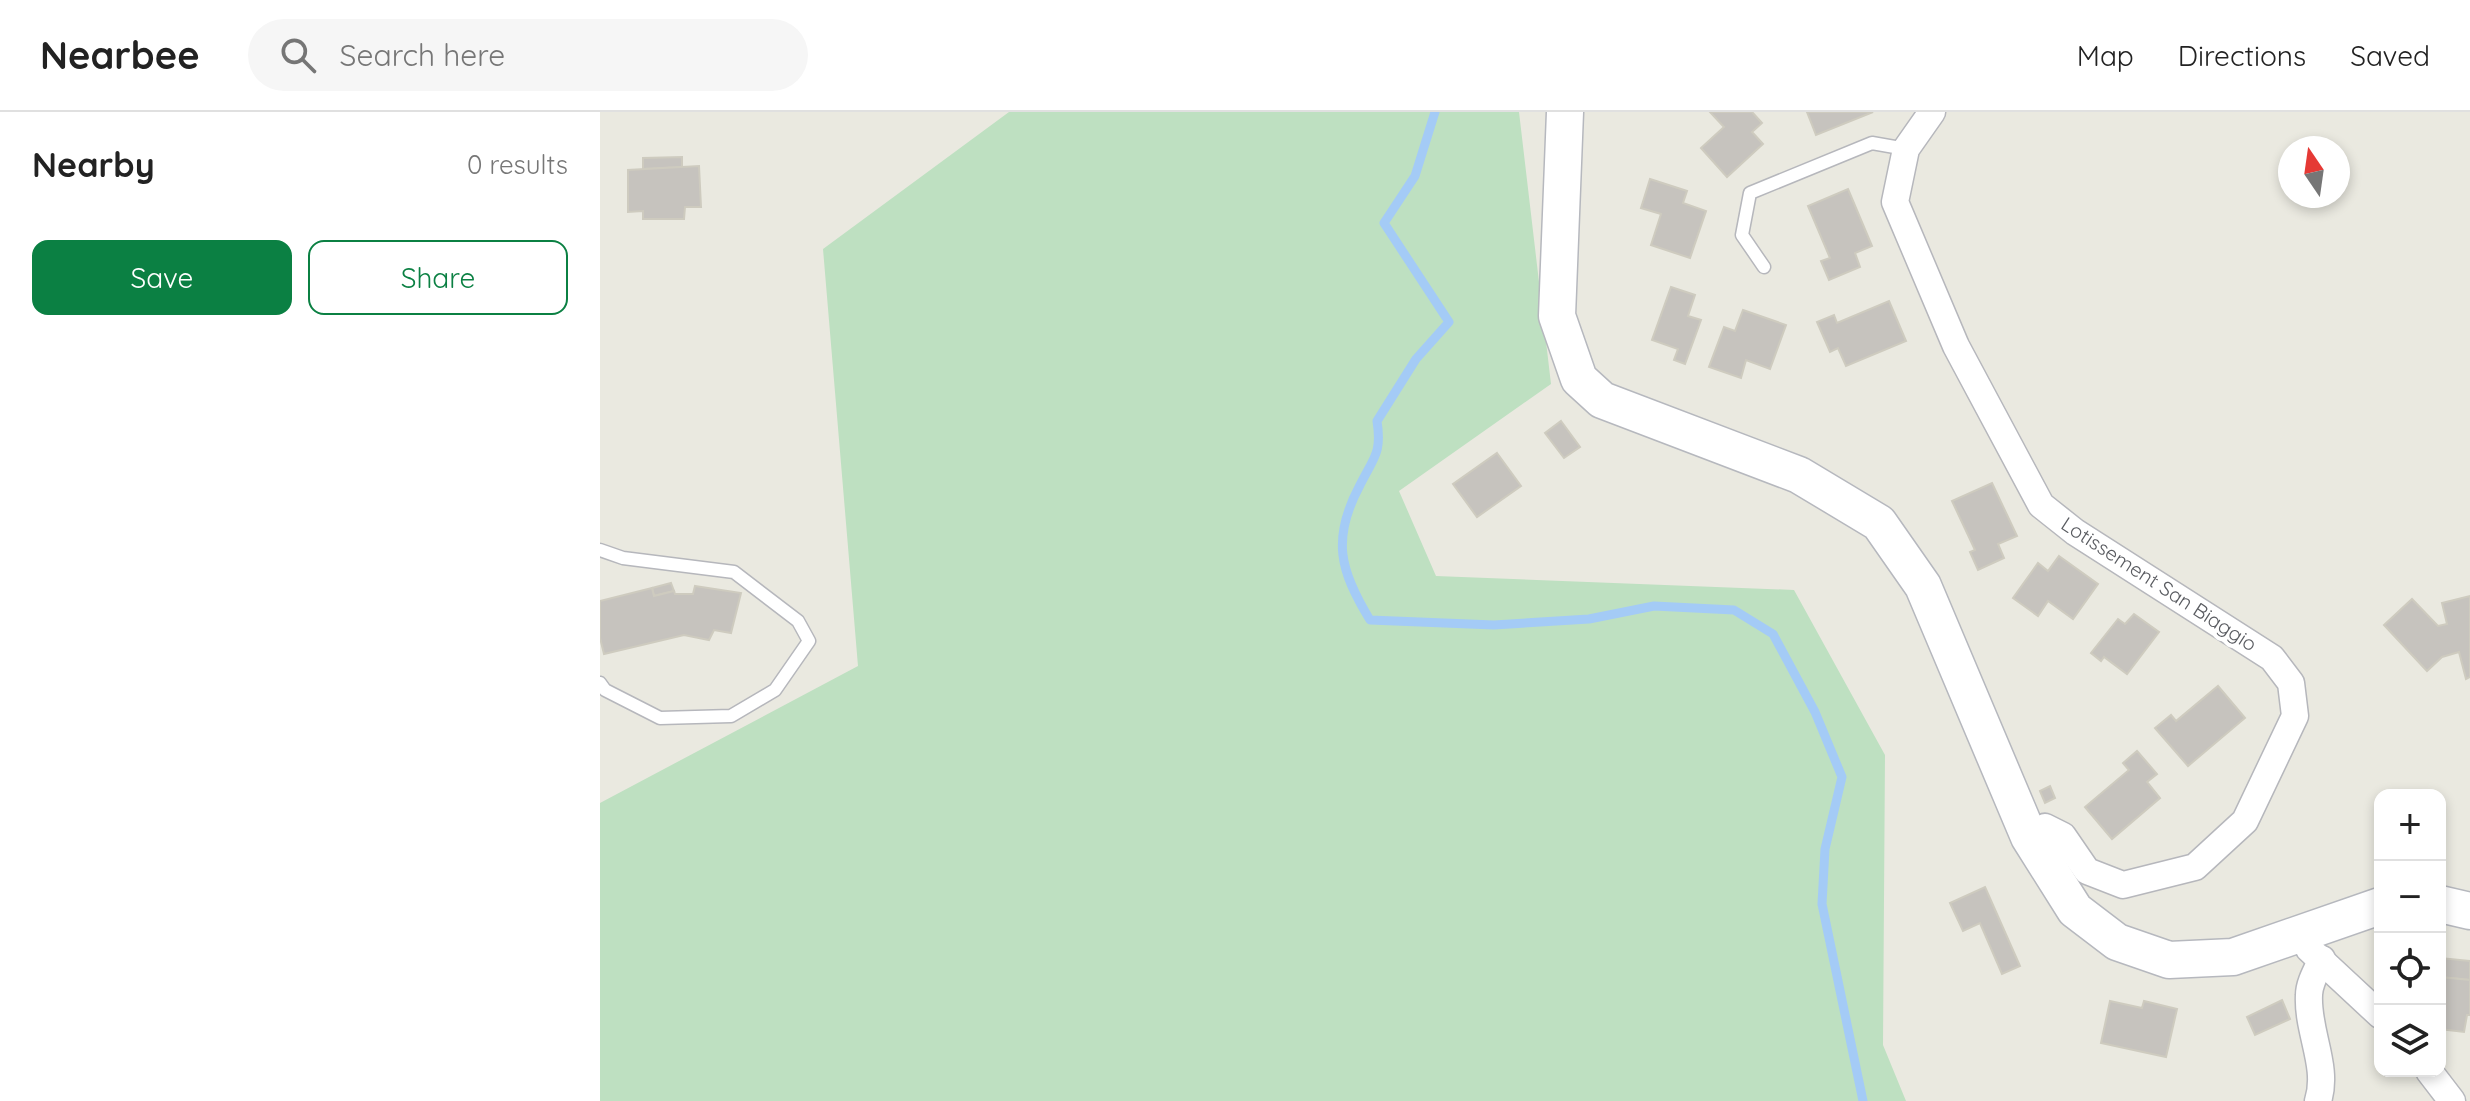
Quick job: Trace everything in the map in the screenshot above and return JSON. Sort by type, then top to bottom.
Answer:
[{"type":"street","points":[[1565,112],[1557,316],[1579,379],[1602,400],[1799,475],[1879,523],[1923,586],[2029,837],[2075,910],[2117,942],[2169,960],[2233,957],[2310,948],[2361,910],[2374,907]]},
{"type":"street","name":"Lotissement San Biaggio","points":[[1932,112],[1906,149],[1895,202],[1956,346],[2041,505],[2075,532],[2272,658],[2291,683],[2295,716],[2245,821],[2195,867],[2123,885],[2087,871],[2063,836],[2045,827],[2029,837]]},
{"type":"street","points":[[2446,905],[2470,911]]},
{"type":"street","points":[[2310,948],[2374,1009]]},
{"type":"street","points":[[2310,948],[2310,1025],[2324,1081],[2318,1101]]},
{"type":"street","points":[[2434,1077],[2452,1101]]},
{"type":"lane","points":[[1764,267],[1742,235],[1750,193],[1872,143],[1906,149]]},
{"type":"lane","points":[[600,550],[623,558],[734,572],[798,621],[809,641],[775,690],[731,716],[660,718],[605,690],[600,683]]},
{"type":"green space","points":[[1009,112],[1519,112],[1551,384],[1399,491],[1436,576],[1794,590],[1885,755],[1883,1045],[1906,1101],[600,1101],[600,803],[858,666],[823,249]]},
{"type":"building","points":[[1710,112],[1752,112],[1762,123],[1752,132],[1763,144],[1727,177],[1701,148],[1724,127]]},
{"type":"building","points":[[1807,112],[1873,112],[1816,135]]},
{"type":"building","points":[[682,157],[682,167],[643,169],[643,158]]},
{"type":"building","points":[[699,166],[701,207],[685,207],[684,219],[643,219],[643,211],[628,212],[628,170]]},
{"type":"building","points":[[1650,179],[1687,191],[1683,203],[1706,211],[1690,258],[1651,245],[1661,214],[1641,208]]},
{"type":"building","points":[[1848,189],[1872,246],[1855,253],[1860,267],[1829,280],[1821,261],[1830,258],[1808,206]]},
{"type":"building","points":[[1671,287],[1695,295],[1688,316],[1701,320],[1685,364],[1674,360],[1678,349],[1652,340]]},
{"type":"building","points":[[1889,301],[1906,341],[1846,366],[1838,348],[1830,352],[1817,322],[1834,315],[1837,323]]},
{"type":"building","points":[[1743,310],[1786,325],[1770,369],[1746,360],[1741,378],[1709,367],[1724,327],[1735,331]]},
{"type":"building","points":[[1561,421],[1580,447],[1564,458],[1545,433]]},
{"type":"building","points":[[1497,453],[1521,486],[1477,517],[1453,484]]},
{"type":"building","points":[[1992,483],[2017,536],[1998,544],[2004,558],[1978,570],[1970,552],[1975,550],[1952,501]]},
{"type":"building","points":[[2059,556],[2098,584],[2073,619],[2048,601],[2038,616],[2013,598],[2038,563],[2048,571]]},
{"type":"building","points":[[671,583],[674,591],[654,596],[652,588]]},
{"type":"building","points":[[695,586],[741,593],[731,633],[714,630],[709,640],[684,635],[604,654],[600,638],[600,601],[652,588],[654,596],[674,591],[675,594],[693,594]]},
{"type":"building","points":[[2470,596],[2470,677],[2466,679],[2459,652],[2442,657],[2427,671],[2384,625],[2412,599],[2438,626],[2447,624],[2442,603]]},
{"type":"building","points":[[2134,614],[2159,632],[2127,674],[2104,657],[2101,661],[2091,653],[2118,619],[2125,624]]},
{"type":"building","points":[[2218,686],[2245,718],[2188,766],[2155,728],[2171,715],[2176,721]]},
{"type":"building","points":[[2137,751],[2157,774],[2147,782],[2160,798],[2112,839],[2085,807],[2129,770],[2123,763]]},
{"type":"building","points":[[2050,786],[2055,798],[2045,803],[2040,791]]},
{"type":"building","points":[[1985,887],[2020,966],[2002,974],[1980,923],[1963,931],[1950,903]]},
{"type":"building","points":[[2446,959],[2470,961],[2470,980],[2446,978]]},
{"type":"building","points":[[2446,978],[2470,980],[2470,1015],[2467,1015],[2464,1032],[2446,1030]]},
{"type":"building","points":[[2282,1000],[2290,1019],[2255,1035],[2247,1017]]},
{"type":"building","points":[[2110,1001],[2142,1008],[2144,1001],[2177,1009],[2166,1057],[2101,1043]]},
{"type":"waterway","points":[[1435,112],[1415,176],[1384,223],[1449,322],[1416,359],[1377,421],[1376,454],[1345,522],[1343,554],[1352,586],[1370,620],[1494,625],[1589,619],[1654,606],[1734,610],[1773,634],[1815,712],[1842,777],[1825,849],[1822,904],[1863,1101]]}]
